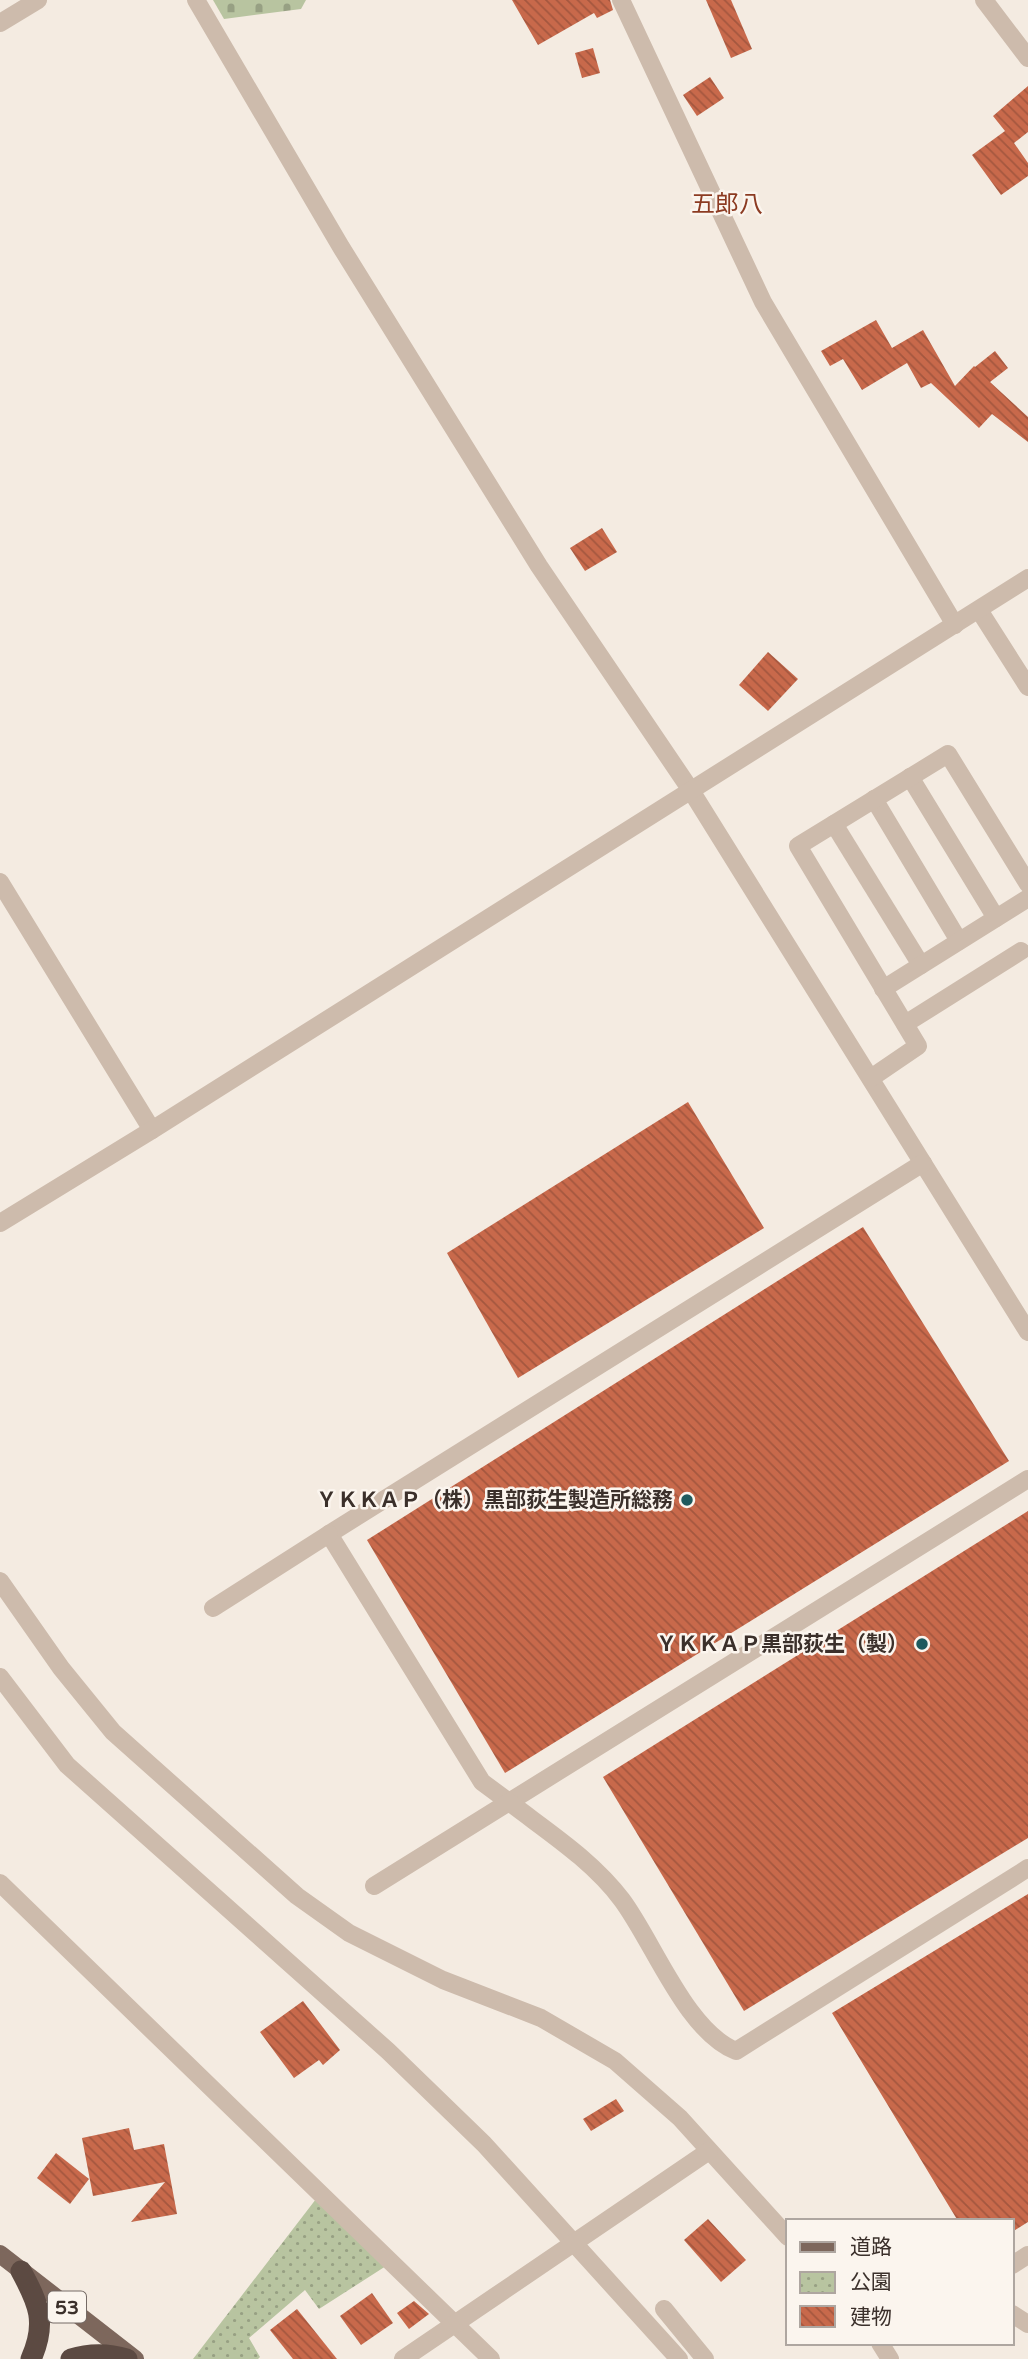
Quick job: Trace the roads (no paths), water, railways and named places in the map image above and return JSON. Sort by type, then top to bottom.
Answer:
[{"type":"highway","points":[[21,2271],[36,2298],[40,2316],[38,2345],[32,2359]]},
{"type":"highway","points":[[71,2359],[98,2354],[127,2359]]},
{"type":"main road","name":"53","points":[[0,2254],[135,2359]]},
{"type":"street","points":[[0,23],[38,0]]},
{"type":"street","points":[[196,0],[348,258],[539,566],[690,789],[1028,1332]]},
{"type":"street","points":[[621,0],[763,302],[955,625]]},
{"type":"street","points":[[984,0],[1028,58]]},
{"type":"street","points":[[0,1223],[1028,578]]},
{"type":"street","points":[[979,610],[1028,687]]},
{"type":"street","points":[[871,1078],[918,1046],[797,846],[948,754],[1028,884]]},
{"type":"street","points":[[910,777],[996,918]]},
{"type":"street","points":[[874,799],[959,941]]},
{"type":"street","points":[[834,824],[921,965]]},
{"type":"street","points":[[0,882],[152,1130]]},
{"type":"street","points":[[883,989],[1028,898]]},
{"type":"street","points":[[905,1024],[1021,951]]},
{"type":"street","points":[[213,1608],[923,1163]]},
{"type":"street","points":[[374,1886],[1028,1479]]},
{"type":"street","points":[[329,1534],[482,1782],[579,1855],[621,1899],[693,2015],[723,2045],[737,2051],[1028,1868]]},
{"type":"street","points":[[0,1581],[61,1668],[113,1732],[297,1896],[349,1933],[443,1980],[541,2018],[615,2061],[680,2118],[786,2235]]},
{"type":"street","points":[[0,1677],[67,1765],[387,2051],[484,2144],[679,2359]]},
{"type":"street","points":[[0,1883],[491,2359]]},
{"type":"street","points":[[403,2359],[709,2151]]},
{"type":"street","points":[[664,2309],[705,2359]]},
{"type":"place","name":"ＹＫＫＡＰ（株）黒部荻生製造所総務","points":[[687,1500]]},
{"type":"place","name":"ＹＫＫＡＰ黒部荻生（製）","points":[[922,1644]]},
{"type":"district","name":"五郎八","points":[[727,204]]}]
